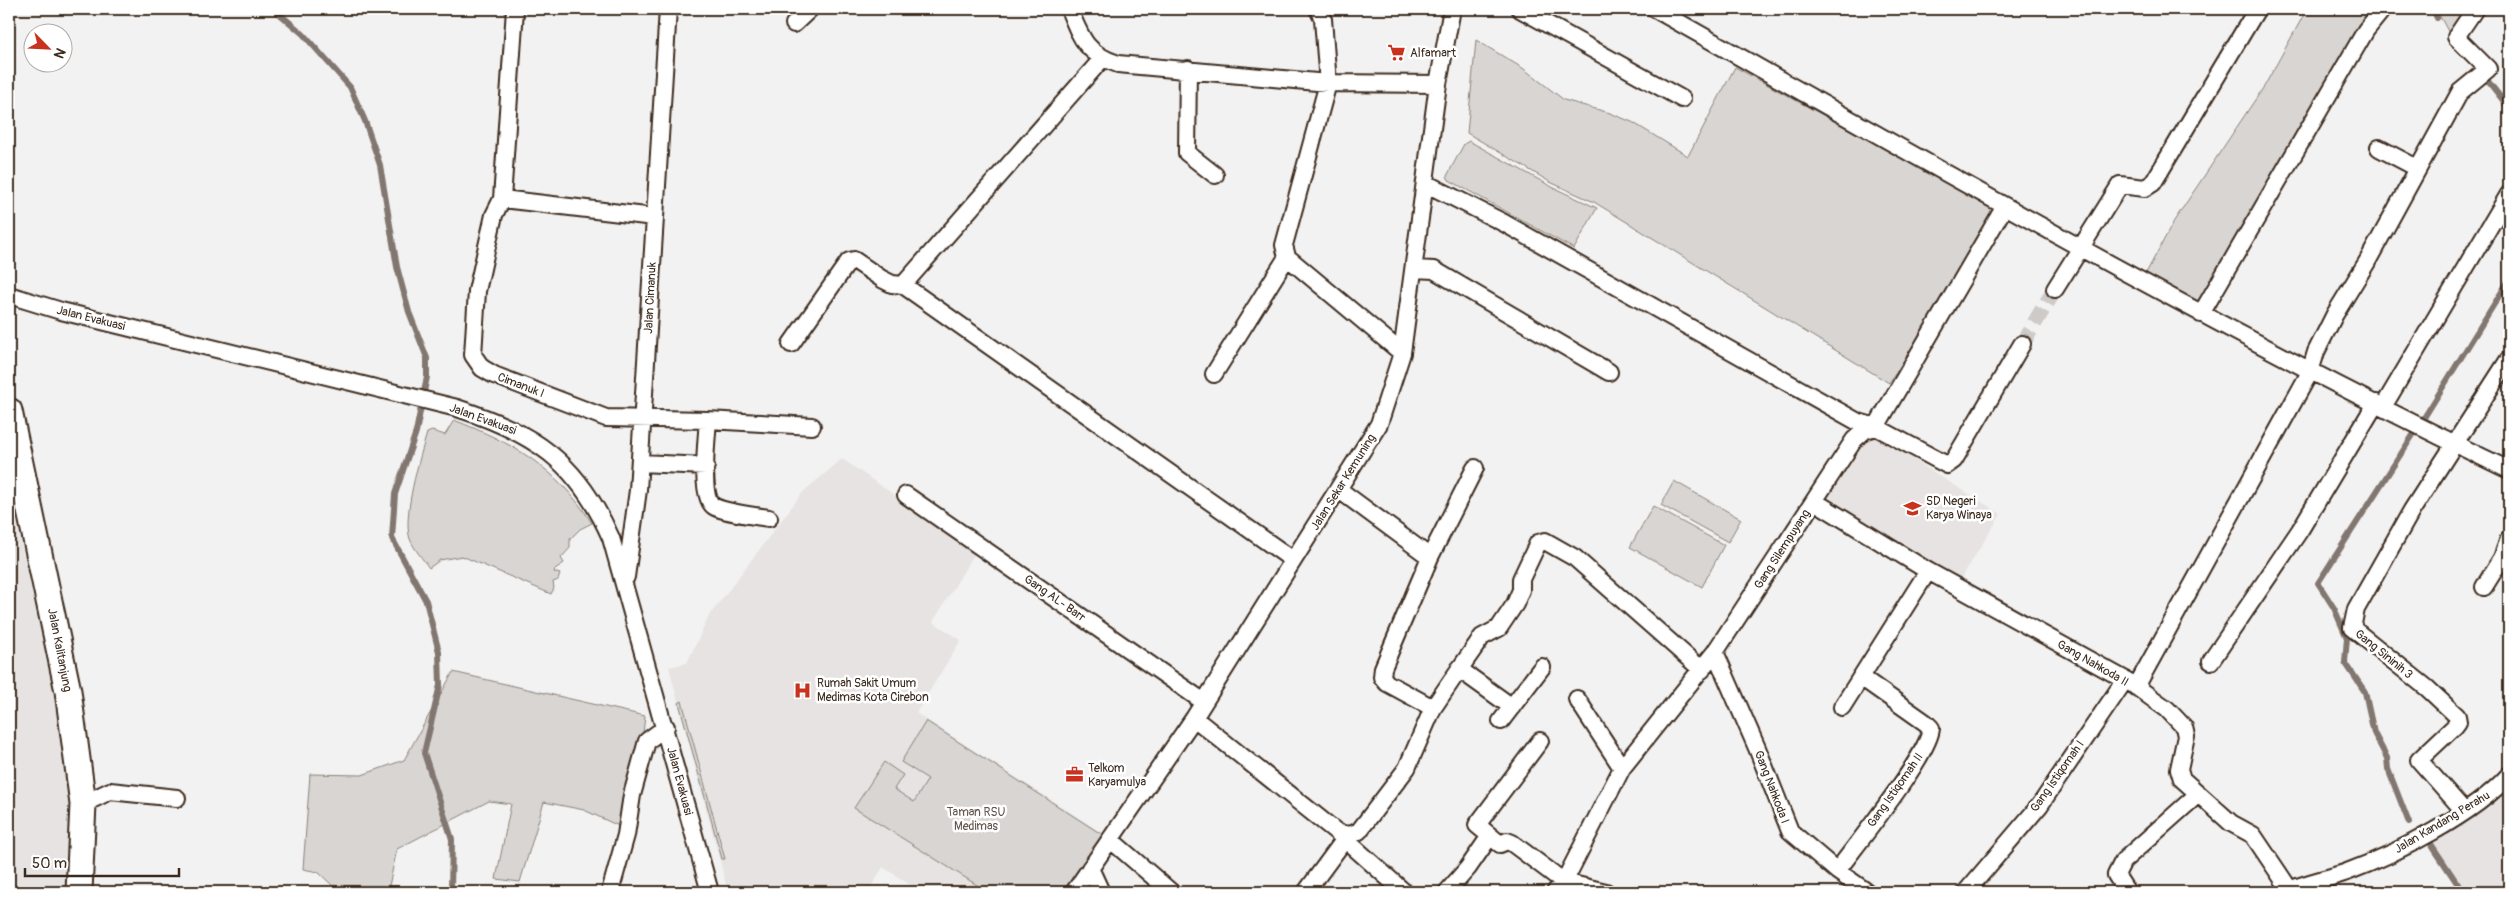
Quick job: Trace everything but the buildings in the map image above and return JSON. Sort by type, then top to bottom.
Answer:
[{"type":"main road","name":"Jalan Kalitanjung","points":[[9,411],[14,454],[68,691],[83,804],[79,892]]},
{"type":"street","name":"Cimanuk I","points":[[515,9],[502,199],[494,215],[477,290],[473,355],[482,368],[502,378],[606,418],[708,420],[812,426]]},
{"type":"street","name":"Jalan Cimanuk","points":[[625,586],[640,463],[668,9]]},
{"type":"street","points":[[794,24],[810,9]]},
{"type":"street","points":[[1069,9],[1088,48],[1102,59],[1139,66],[1328,83],[1438,84]]},
{"type":"street","points":[[1319,9],[1323,19],[1328,83],[1284,245],[1288,257],[1402,353]]},
{"type":"street","name":"Jalan Sekar Kemuning","points":[[1074,892],[1090,868],[1112,841],[1194,718],[1379,424],[1402,353],[1438,84],[1452,9]]},
{"type":"street","points":[[1520,9],[1682,99]]},
{"type":"street","points":[[1655,9],[2079,248],[2201,314],[2310,372],[2509,470]]},
{"type":"street","points":[[2054,289],[2120,185],[2145,188],[2153,182],[2257,9]]},
{"type":"street","points":[[2201,314],[2366,30],[2383,9]]},
{"type":"street","name":"Gang Istiqomah I","points":[[1966,892],[2040,805],[2131,684],[2310,372],[2316,352],[2335,314],[2367,262],[2460,92],[2488,68],[2456,37],[2475,9]]},
{"type":"street","points":[[903,285],[1102,59]]},
{"type":"street","points":[[1188,69],[1187,153],[1215,175]]},
{"type":"street","points":[[2379,148],[2417,168]]},
{"type":"street","points":[[1425,183],[1512,228],[1858,422],[1876,427],[1946,465],[1954,460],[2022,344]]},
{"type":"street","points":[[2211,661],[2300,530],[2380,405],[2509,194]]},
{"type":"street","points":[[502,199],[654,217]]},
{"type":"street","name":"Gang Silempuyang","points":[[1560,887],[1622,768],[1715,652],[1854,440],[1865,430],[1876,427],[2005,206]]},
{"type":"street","points":[[1214,374],[1288,257]]},
{"type":"street","points":[[791,344],[849,261],[854,260],[892,284],[903,285],[1293,560]]},
{"type":"street","points":[[1414,269],[1434,270],[1609,372]]},
{"type":"street","name":"Jalan Evakuasi","points":[[9,295],[70,314],[400,392],[435,402],[489,419],[516,430],[564,467],[583,488],[602,518],[617,554],[710,892]]},
{"type":"street","points":[[2456,444],[2509,359]]},
{"type":"street","points":[[708,420],[707,499],[714,506],[769,518]]},
{"type":"street","name":"Gang Sininih 3","points":[[2456,444],[2412,510],[2362,598],[2352,620],[2352,628],[2427,688],[2457,716],[2458,722],[2455,726],[2419,760],[2464,811]]},
{"type":"street","points":[[640,463],[706,466]]},
{"type":"street","points":[[1433,708],[1387,682],[1382,676],[1383,668],[1430,557],[1475,468]]},
{"type":"street","points":[[1338,489],[1430,557]]},
{"type":"street","name":"Gang AL- Barr","points":[[906,495],[1204,702]]},
{"type":"street","name":"Gang Nahkoda II","points":[[1814,501],[1928,571],[2131,684],[2176,716],[2184,727],[2186,736],[2179,769],[2182,779],[2197,795],[2231,824],[2253,835],[2287,891]]},
{"type":"street","points":[[2484,586],[2506,561],[2509,539]]},
{"type":"street","points":[[1342,836],[1359,831],[1391,792],[1407,768],[1433,708],[1482,637],[1499,628],[1515,604],[1521,590],[1521,579],[1538,542],[1545,541],[1575,558],[1702,670]]},
{"type":"street","points":[[1842,707],[1928,571]]},
{"type":"street","name":"Gang Nahkoda I","points":[[1715,652],[1757,748],[1790,831],[1838,871],[1867,892]]},
{"type":"street","points":[[1501,721],[1542,667]]},
{"type":"street","points":[[1459,669],[1512,707]]},
{"type":"street","name":"Gang Istiqomah II","points":[[1838,871],[1916,763],[1931,736],[1931,728],[1926,723],[1861,677]]},
{"type":"street","points":[[1577,699],[1622,768]]},
{"type":"street","points":[[1194,718],[1342,836],[1404,892]]},
{"type":"street","points":[[610,892],[626,835],[632,795],[647,742],[666,727]]},
{"type":"street","points":[[1540,741],[1477,824],[1500,844],[1507,841],[1512,842],[1560,887],[1606,892]]},
{"type":"street","name":"Jalan Kandang Perahu","points":[[2287,891],[2347,872],[2393,852],[2464,811],[2498,787],[2509,775]]},
{"type":"street","points":[[83,804],[110,791],[177,798]]},
{"type":"street","points":[[2127,892],[2116,876],[2123,861],[2197,795]]},
{"type":"street","points":[[1310,891],[1342,836]]},
{"type":"street","points":[[1447,892],[1468,868],[1490,836]]},
{"type":"street","points":[[1112,841],[1171,892]]},
{"type":"street","points":[[1090,868],[1101,892]]},
{"type":"shaded area","name":"SD Negeri Karya Winaya","points":[[1868,431],[2001,514],[1957,585],[1824,502]]},
{"type":"shaded area","name":"Rumah Sakit Umum Medimas Kota Cirebon","points":[[842,459],[976,551],[933,622],[961,640],[916,713],[1110,838],[1071,892],[921,892],[883,867],[868,892],[728,892],[669,667],[687,663],[709,616],[803,492]]},
{"type":"shaded area","points":[[9,489],[52,684],[68,786],[70,830],[65,892],[9,892],[15,810],[9,792]]},
{"type":"shaded area","points":[[2508,793],[2509,892],[2464,892],[2431,843]]},
{"type":"green space","points":[[2307,9],[2371,9],[2201,306],[2145,275],[2174,221],[2265,85]]},
{"type":"green space","points":[[2436,9],[2468,9],[2450,35]]},
{"type":"green space","points":[[1476,40],[1524,69],[1564,100],[1610,113],[1632,122],[1688,156],[1735,67],[1995,209],[1942,302],[1889,383],[1594,202],[1550,182],[1467,133]]},
{"type":"green space","points":[[1469,141],[1552,187],[1597,208],[1574,249],[1449,180],[1447,176],[1464,144]]},
{"type":"green space","points":[[454,420],[515,448],[549,472],[578,503],[592,523],[580,529],[570,539],[570,548],[561,558],[564,563],[555,569],[554,572],[560,574],[558,580],[553,582],[554,588],[551,594],[462,556],[440,560],[429,568],[412,543],[408,529],[408,516],[416,471],[427,433],[432,431],[445,435]]},
{"type":"green space","points":[[1674,481],[1741,519],[1728,542],[1661,505]]},
{"type":"green space","points":[[1653,506],[1724,545],[1702,587],[1630,547]]},
{"type":"green space","points":[[453,672],[645,716],[642,742],[623,828],[584,810],[544,802],[520,882],[496,879],[511,804],[489,801],[397,849],[389,886],[333,886],[318,872],[303,869],[310,774],[362,775],[404,760]]},
{"type":"green space","points":[[682,701],[725,859],[722,859],[679,703]]},
{"type":"green space","name":"Taman RSU Medimas","points":[[926,721],[1109,839],[1070,892],[988,892],[854,808],[884,762],[903,775],[894,789],[914,802],[928,779],[901,762]]},
{"type":"green space","points":[[9,792],[15,810],[9,890]]},
{"type":"waterway","points":[[274,9],[303,34],[350,87],[365,121],[380,165],[397,267],[409,312],[427,358],[427,377],[416,432],[395,494],[392,538],[426,601],[439,652],[440,685],[424,753],[452,839],[451,892]]},
{"type":"waterway","points":[[2433,9],[2437,18]]},
{"type":"waterway","points":[[2484,76],[2509,108]]},
{"type":"waterway","points":[[2422,421],[2509,280]]},
{"type":"waterway","points":[[2409,823],[2388,769],[2387,758],[2374,733],[2365,692],[2345,662],[2347,638],[2334,608],[2318,583],[2415,432]]},
{"type":"waterway","points":[[2431,844],[2463,892]]},
{"type":"tunnel","points":[[2022,344],[2055,289]]},
{"type":"place","name":"Alfamart","points":[[1396,53]]},
{"type":"place","name":"SD Negeri Karya Winaya","points":[[1912,508]]},
{"type":"place","name":"Rumah Sakit Umum Medimas Kota Cirebon","points":[[803,690]]},
{"type":"place","name":"Telkom Karyamulya","points":[[1074,775]]}]
